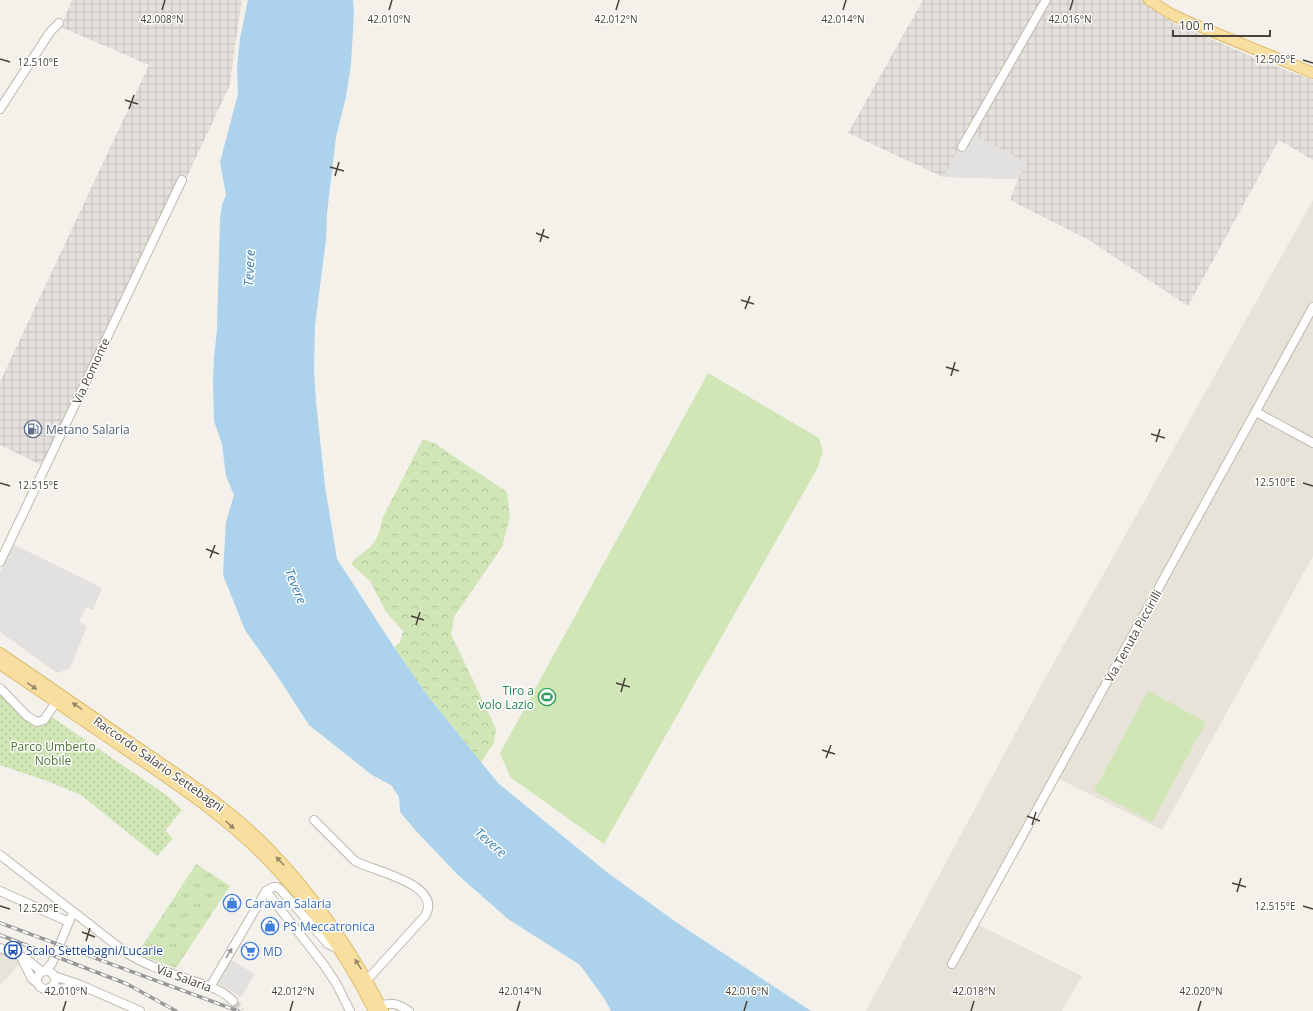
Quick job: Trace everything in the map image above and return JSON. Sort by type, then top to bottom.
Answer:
[{"type":"main road","points":[[1149,0],[1184,20],[1313,73]]},
{"type":"main road","name":"Raccordo Salario Settebagni","points":[[0,653],[188,782],[250,831],[283,864],[324,913],[341,937],[367,980],[379,1009]]},
{"type":"main road","name":"Raccordo Salario Settebagni","points":[[0,664],[184,789],[223,820],[264,856],[294,889],[326,931],[379,1009]]},
{"type":"street","points":[[962,147],[1046,0]]},
{"type":"street","points":[[0,109],[50,32],[59,24]]},
{"type":"street","name":"Via Pomonte","points":[[0,562],[182,180]]},
{"type":"street","name":"Via Tenuta Piccirilli","points":[[952,964],[1256,412],[1311,316],[1313,307]]},
{"type":"street","points":[[1256,412],[1313,443]]},
{"type":"street","points":[[0,688],[24,713],[35,722],[44,720],[56,702]]},
{"type":"street","points":[[314,820],[360,864],[394,875],[423,893],[428,901],[428,909],[425,916],[367,980]]},
{"type":"street","name":"Via Salaria","points":[[0,855],[129,955],[162,970],[224,992],[233,1001]]},
{"type":"street","points":[[210,987],[266,891],[272,887],[277,887],[280,889],[328,944],[339,950]]},
{"type":"street","points":[[0,891],[69,922]]},
{"type":"street","points":[[266,891],[324,964],[336,983],[350,1011]]},
{"type":"street","points":[[37,983],[37,977],[48,973],[73,913]]},
{"type":"street","points":[[0,948],[21,956],[48,973],[78,984],[116,1002],[140,1011]]},
{"type":"street","points":[[21,956],[32,980],[43,989],[83,987]]},
{"type":"street","points":[[48,973],[55,982],[49,988]]},
{"type":"street","points":[[116,1002],[126,1011]]},
{"type":"street","points":[[379,1009],[387,1004],[394,1004],[400,1005],[409,1011]]},
{"type":"shaded area","points":[[72,0],[242,0],[230,85],[184,183],[122,299],[41,465],[0,445],[0,382],[149,65],[61,27]]},
{"type":"shaded area","points":[[923,0],[1142,0],[1172,22],[1267,63],[1313,80],[1313,160],[1279,140],[1188,306],[1089,240],[1010,200],[1018,179],[943,177],[848,133]]},
{"type":"shaded area","points":[[968,131],[1027,163],[1018,179],[943,177]]},
{"type":"shaded area","points":[[1313,200],[1313,556],[1162,830],[1055,777],[975,923],[1082,976],[1062,1011],[866,1011],[1043,682]]},
{"type":"shaded area","points":[[13,544],[102,588],[93,610],[86,607],[79,622],[87,626],[71,666],[68,669],[57,673],[0,632],[0,572]]},
{"type":"shaded area","points":[[0,951],[22,962],[0,985]]},
{"type":"shaded area","points":[[229,959],[255,974],[241,997],[216,982]]},
{"type":"green space","points":[[708,373],[819,438],[823,451],[818,467],[604,844],[510,777],[500,753]]},
{"type":"green space","points":[[423,439],[434,443],[507,492],[510,516],[502,547],[454,617],[451,634],[496,729],[494,743],[481,762],[427,695],[394,647],[400,643],[403,631],[386,612],[370,581],[351,564],[376,540],[382,519]]},
{"type":"green space","name":"Parco Umberto Nobile","points":[[0,691],[20,715],[38,727],[43,726],[49,715],[169,797],[182,810],[165,831],[173,838],[157,856],[81,795],[47,781],[0,765]]},
{"type":"green space","points":[[1148,691],[1206,722],[1152,822],[1094,791]]},
{"type":"green space","points":[[196,864],[230,886],[176,968],[137,954]]},
{"type":"water","name":"Tevere","points":[[248,0],[353,0],[354,13],[351,64],[346,97],[336,137],[327,213],[326,240],[315,325],[314,371],[316,401],[325,486],[337,559],[427,695],[498,783],[608,873],[676,922],[811,1011],[611,1011],[604,998],[580,965],[508,919],[458,875],[400,812],[399,797],[391,785],[372,775],[309,725],[245,630],[223,575],[226,522],[234,495],[226,476],[222,444],[214,421],[213,382],[217,330],[220,219],[222,205],[226,195],[220,162],[238,94],[237,68],[240,38]]},
{"type":"tunnel","points":[[233,1001],[241,1011]]},
{"type":"railway","points":[[0,923],[238,1011]]},
{"type":"railway","points":[[0,935],[127,984],[176,1011]]},
{"type":"place","name":"Metano Salaria","points":[[33,429]]},
{"type":"place","name":"Tiro a volo Lazio","points":[[547,697]]},
{"type":"place","name":"Caravan Salaria","points":[[232,903]]},
{"type":"place","name":"PS Meccatronica","points":[[270,926]]},
{"type":"place","name":"Scalo Settebagni/Lucarie","points":[[13,950]]},
{"type":"place","name":"MD","points":[[250,951]]}]
